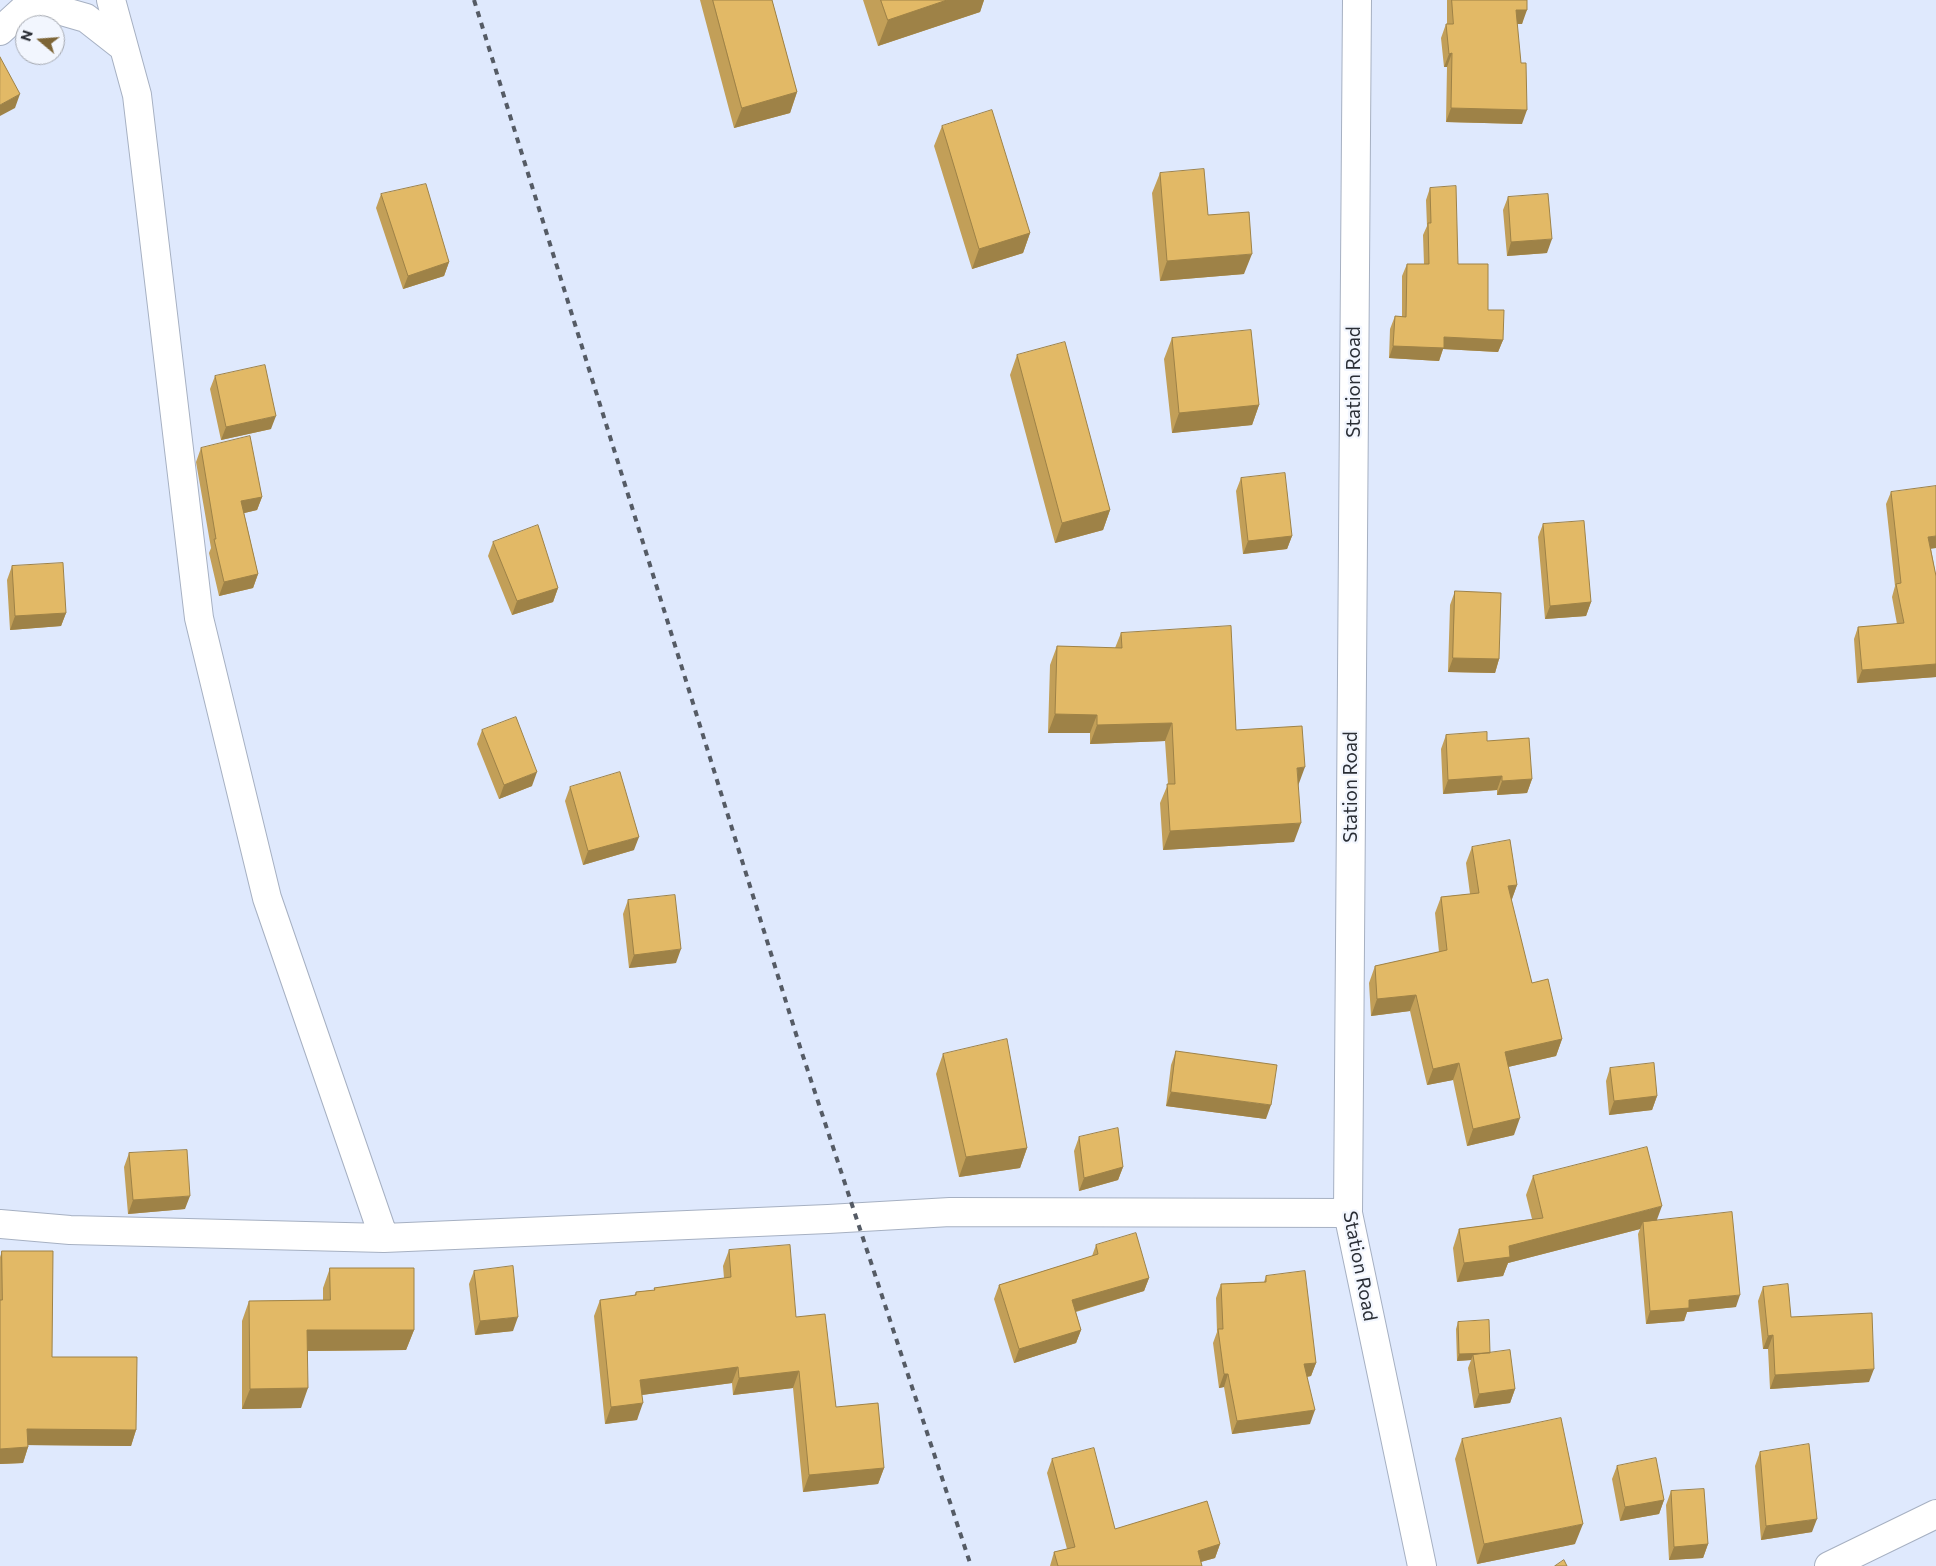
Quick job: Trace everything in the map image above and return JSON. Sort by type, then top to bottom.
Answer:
[{"type":"street","points":[[111,0],[137,95],[199,618],[267,898],[384,1238]]},
{"type":"street","name":"Station Road","points":[[1357,0],[1348,1213],[1422,1566]]},
{"type":"street","points":[[0,31],[23,10],[48,7],[86,18],[123,47]]},
{"type":"street","points":[[0,1224],[70,1230],[384,1238],[950,1212],[1348,1213]]},
{"type":"street","points":[[1829,1566],[1936,1514]]},
{"type":"building","points":[[713,0],[772,0],[797,92],[742,108]]},
{"type":"building","points":[[881,0],[947,0],[888,20]]},
{"type":"building","points":[[1452,0],[1527,0],[1527,10],[1516,10],[1521,63],[1526,63],[1527,110],[1451,108],[1452,53],[1449,54],[1446,24],[1453,24]]},
{"type":"building","points":[[0,57],[20,94],[0,105]]},
{"type":"building","points":[[992,110],[1030,233],[979,249],[942,126]]},
{"type":"building","points":[[1204,169],[1208,215],[1249,212],[1252,254],[1167,261],[1160,173]]},
{"type":"building","points":[[426,184],[449,262],[408,276],[381,194]]},
{"type":"building","points":[[1456,186],[1458,264],[1488,264],[1488,310],[1504,310],[1503,340],[1444,337],[1444,348],[1393,346],[1395,316],[1406,317],[1407,264],[1429,264],[1428,223],[1431,223],[1430,188]]},
{"type":"building","points":[[1548,194],[1552,239],[1511,242],[1508,197]]},
{"type":"building","points":[[1251,330],[1259,405],[1179,413],[1172,338]]},
{"type":"building","points":[[1065,342],[1110,510],[1062,523],[1017,355]]},
{"type":"building","points":[[265,365],[276,416],[226,427],[215,376]]},
{"type":"building","points":[[250,436],[262,497],[241,501],[258,574],[224,582],[214,539],[216,539],[201,448]]},
{"type":"building","points":[[1285,473],[1292,536],[1248,541],[1241,478]]},
{"type":"building","points":[[1936,486],[1936,536],[1928,537],[1936,576],[1936,664],[1862,670],[1858,627],[1904,623],[1896,584],[1901,583],[1891,492]]},
{"type":"building","points":[[1584,521],[1591,602],[1550,606],[1543,524]]},
{"type":"building","points":[[538,525],[558,588],[517,601],[493,542]]},
{"type":"building","points":[[63,563],[66,613],[15,616],[12,566]]},
{"type":"building","points":[[1455,591],[1501,593],[1499,659],[1453,658]]},
{"type":"building","points":[[1231,626],[1236,730],[1302,726],[1305,767],[1297,768],[1301,823],[1170,831],[1167,784],[1175,784],[1172,723],[1097,725],[1097,715],[1055,714],[1057,646],[1122,648],[1121,633]]},
{"type":"building","points":[[516,717],[537,772],[504,785],[482,730]]},
{"type":"building","points":[[1487,732],[1487,741],[1529,738],[1532,779],[1502,781],[1502,776],[1448,780],[1446,735]]},
{"type":"building","points":[[620,772],[639,837],[588,851],[570,787]]},
{"type":"building","points":[[1510,840],[1517,885],[1508,886],[1532,983],[1548,979],[1562,1039],[1505,1052],[1520,1118],[1473,1129],[1459,1063],[1433,1069],[1416,995],[1377,999],[1375,966],[1447,950],[1441,897],[1479,893],[1472,847]]},
{"type":"building","points":[[675,895],[681,949],[634,955],[628,900]]},
{"type":"building","points":[[1007,1039],[1027,1148],[966,1157],[943,1054]]},
{"type":"building","points":[[1176,1051],[1277,1065],[1271,1105],[1171,1092]]},
{"type":"building","points":[[1654,1063],[1657,1096],[1614,1101],[1610,1068]]},
{"type":"building","points":[[1118,1128],[1123,1167],[1084,1178],[1079,1137]]},
{"type":"building","points":[[1647,1147],[1662,1206],[1509,1246],[1510,1257],[1464,1263],[1459,1229],[1543,1218],[1533,1176]]},
{"type":"building","points":[[187,1150],[190,1196],[133,1200],[129,1153]]},
{"type":"building","points":[[1732,1212],[1740,1295],[1689,1300],[1689,1308],[1650,1311],[1643,1222]]},
{"type":"building","points":[[1136,1233],[1149,1278],[1072,1300],[1081,1330],[1019,1349],[999,1285],[1098,1254],[1096,1245]]},
{"type":"building","points":[[790,1245],[796,1317],[825,1314],[836,1407],[878,1403],[884,1468],[809,1475],[799,1371],[739,1378],[738,1367],[640,1380],[643,1403],[611,1407],[600,1300],[636,1295],[636,1292],[655,1290],[654,1288],[731,1277],[729,1250]]},
{"type":"building","points":[[2,1251],[53,1251],[52,1357],[137,1357],[136,1430],[27,1429],[28,1447],[0,1449],[0,1300],[2,1300]]},
{"type":"building","points":[[513,1266],[518,1317],[480,1321],[474,1271]]},
{"type":"building","points":[[330,1268],[414,1268],[414,1330],[307,1330],[308,1388],[250,1389],[249,1301],[330,1300]]},
{"type":"building","points":[[1305,1271],[1316,1363],[1304,1364],[1315,1410],[1237,1421],[1228,1374],[1224,1374],[1218,1329],[1223,1329],[1221,1284],[1266,1282],[1266,1276]]},
{"type":"building","points":[[1788,1284],[1791,1317],[1872,1313],[1874,1369],[1775,1375],[1773,1335],[1768,1336],[1763,1287]]},
{"type":"building","points":[[1489,1320],[1490,1353],[1459,1354],[1458,1322]]},
{"type":"building","points":[[1510,1350],[1515,1389],[1479,1394],[1473,1355]]},
{"type":"building","points":[[1561,1418],[1583,1524],[1484,1544],[1462,1439]]},
{"type":"building","points":[[1809,1444],[1817,1519],[1766,1526],[1760,1452]]},
{"type":"building","points":[[1094,1448],[1115,1529],[1207,1501],[1220,1544],[1198,1551],[1202,1566],[1058,1566],[1054,1552],[1075,1547],[1052,1459]]},
{"type":"building","points":[[1656,1458],[1664,1500],[1625,1507],[1617,1466]]},
{"type":"building","points":[[1704,1489],[1708,1544],[1674,1547],[1671,1491]]},
{"type":"building","points":[[1564,1560],[1567,1566],[1555,1566]]},
{"type":"railway","points":[[474,0],[801,1050],[971,1566]]}]
